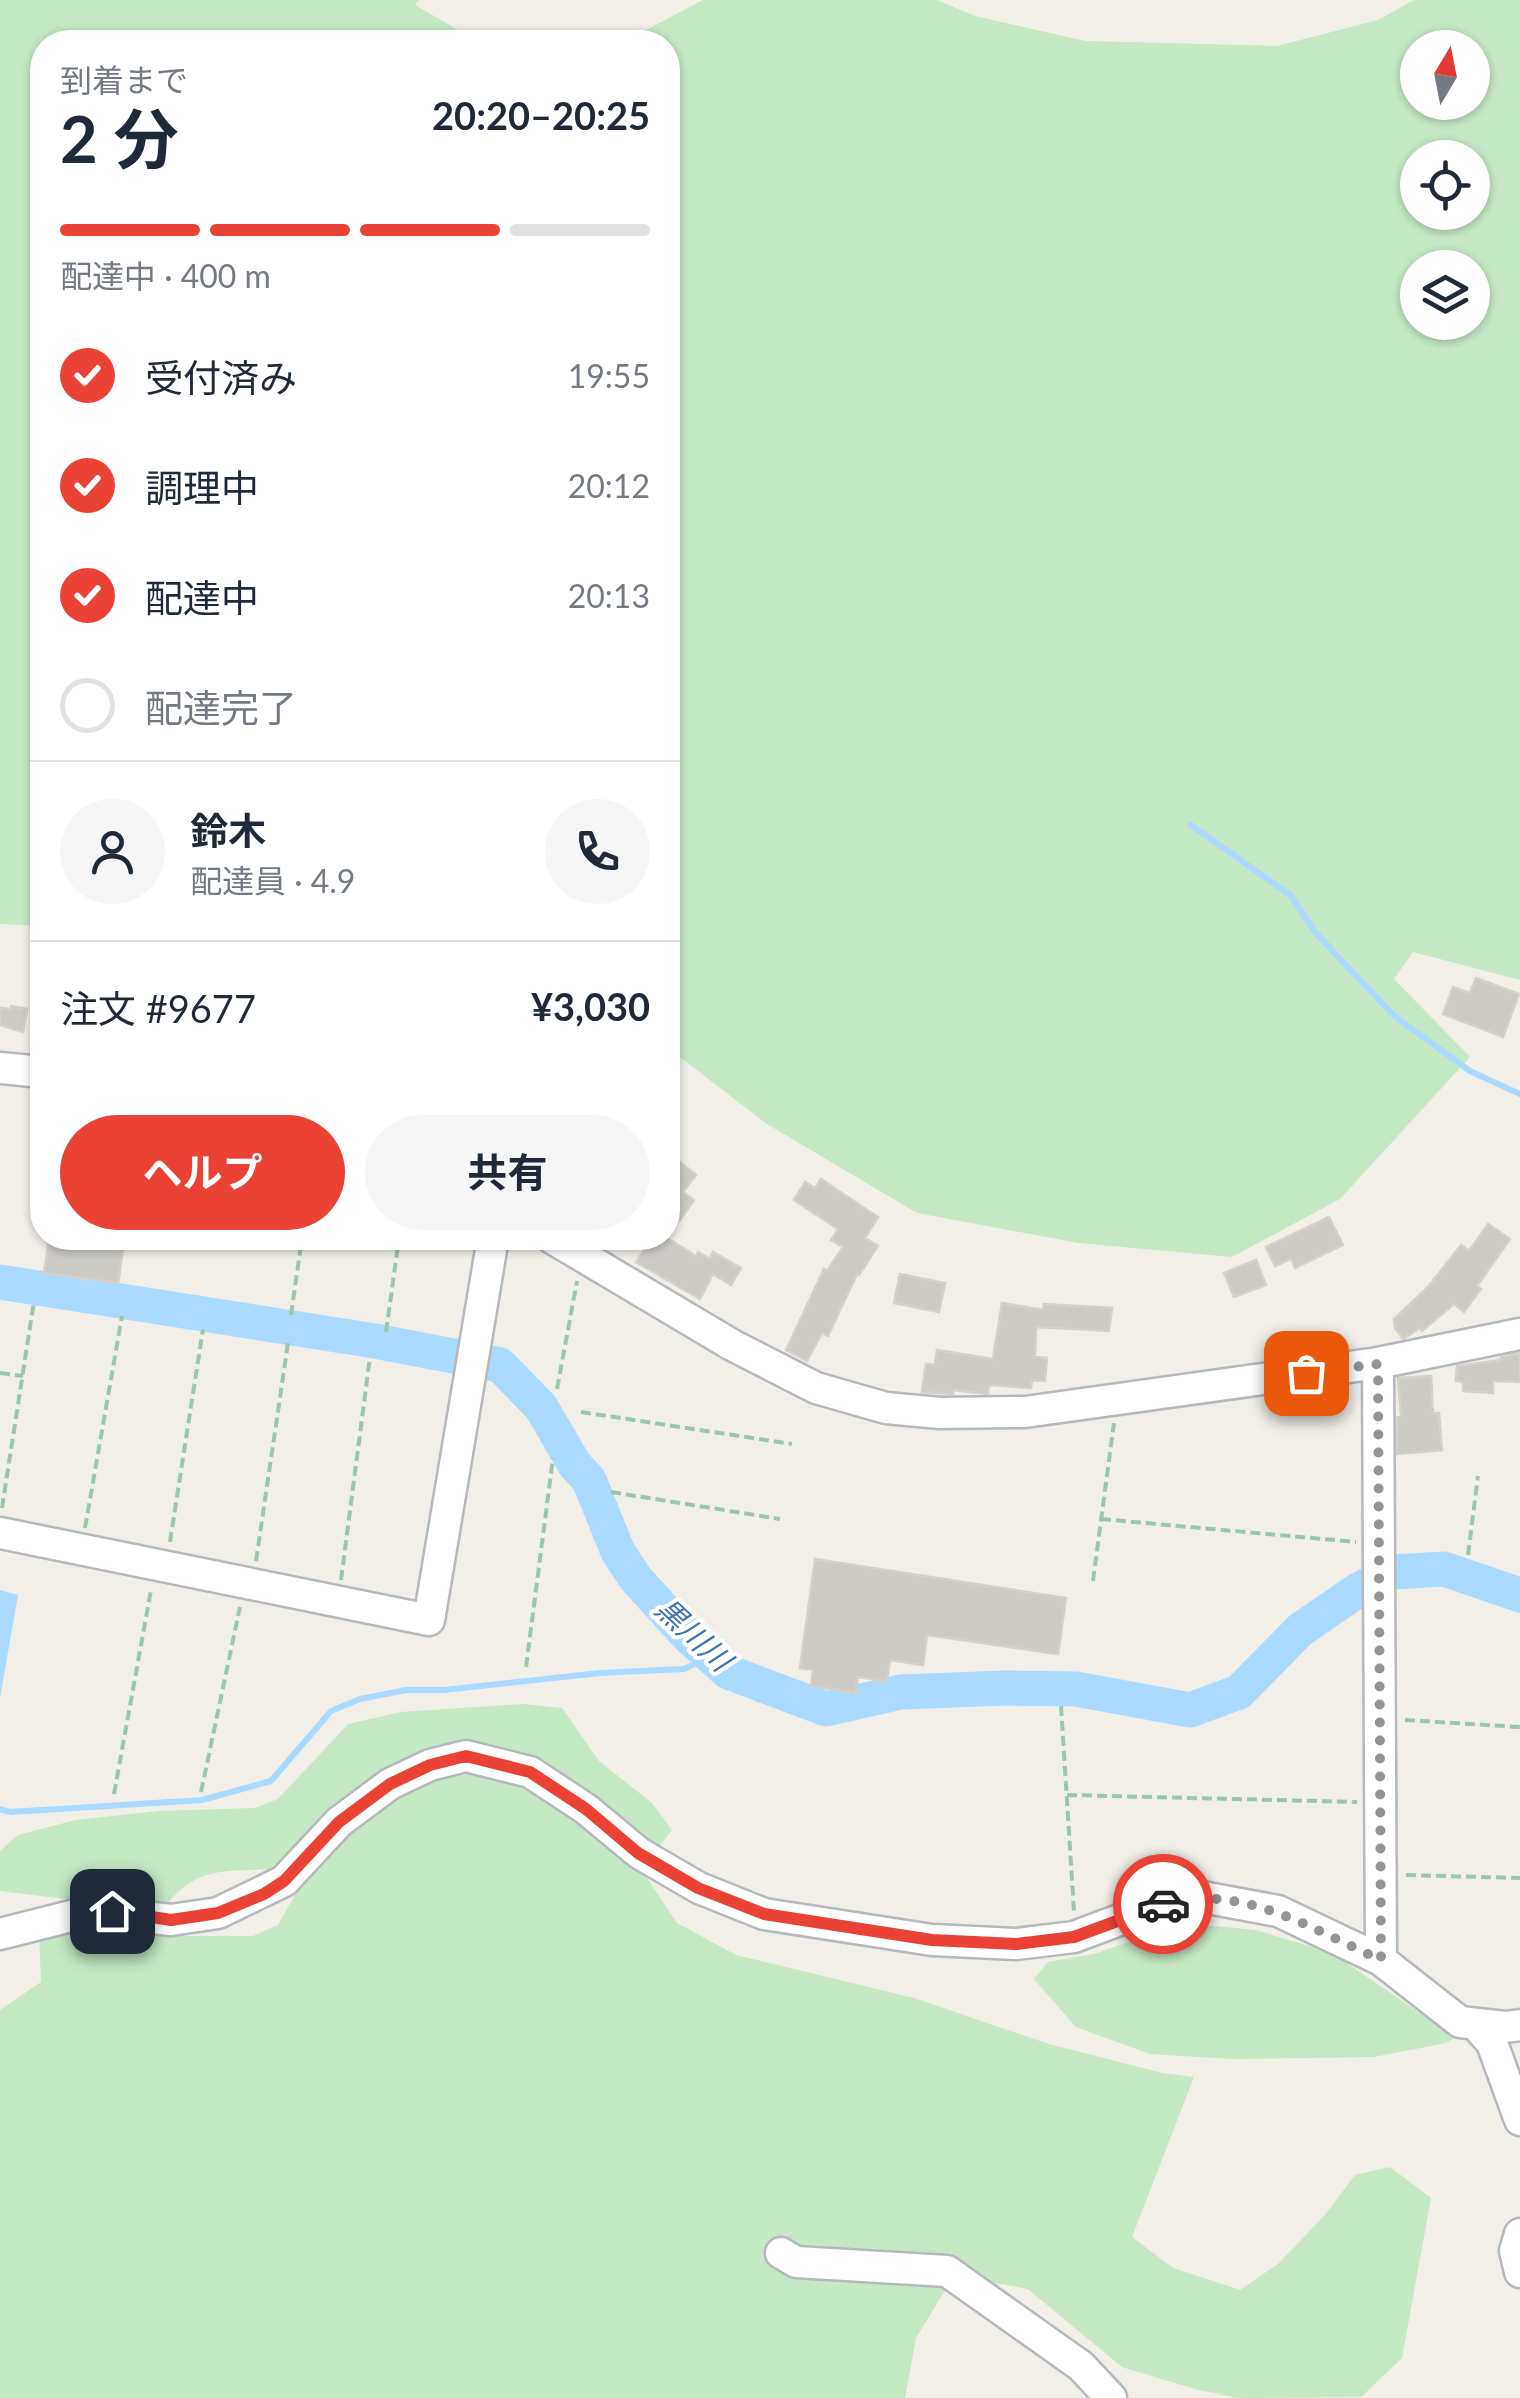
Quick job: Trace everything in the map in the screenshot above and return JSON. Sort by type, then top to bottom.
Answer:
[{"type":"street","points":[[0,1068],[30,1071]]},
{"type":"street","points":[[0,1532],[428,1620],[491,1250]]},
{"type":"street","points":[[572,1250],[732,1346],[816,1388],[886,1408],[940,1413],[1025,1412],[1378,1364],[1520,1334]]},
{"type":"street","points":[[1378,1364],[1381,1960]]},
{"type":"street","points":[[0,1934],[91,1911],[171,1920],[218,1913],[284,1881],[339,1822],[390,1784],[430,1765],[466,1756],[530,1772],[586,1809],[638,1853],[698,1888],[764,1914],[932,1940],[1016,1944],[1074,1937],[1167,1902],[1197,1896],[1278,1910],[1381,1960],[1460,2022],[1505,2027],[1520,2024]]},
{"type":"street","points":[[1476,2024],[1492,2043],[1520,2120]]},
{"type":"street","points":[[1520,2234],[1515,2251],[1520,2272]]},
{"type":"street","points":[[781,2254],[796,2262],[947,2270],[1081,2366],[1111,2398]]},
{"type":"path","points":[[291,1316],[300,1250]]},
{"type":"path","points":[[386,1332],[397,1250]]},
{"type":"path","points":[[556,1389],[578,1272]]},
{"type":"path","points":[[1,1518],[34,1301]]},
{"type":"path","points":[[83,1535],[122,1316]]},
{"type":"path","points":[[168,1553],[202,1329]]},
{"type":"path","points":[[255,1572],[288,1343]]},
{"type":"path","points":[[340,1590],[370,1357]]},
{"type":"path","points":[[0,1373],[23,1376]]},
{"type":"path","points":[[581,1412],[792,1444]]},
{"type":"path","points":[[1094,1581],[1114,1423]]},
{"type":"path","points":[[0,1457],[10,1458]]},
{"type":"path","points":[[526,1668],[553,1458]]},
{"type":"path","points":[[1468,1555],[1478,1476]]},
{"type":"path","points":[[611,1492],[780,1520]]},
{"type":"path","points":[[1101,1519],[1368,1543]]},
{"type":"path","points":[[114,1794],[154,1576]]},
{"type":"path","points":[[201,1792],[243,1592]]},
{"type":"path","points":[[1061,1706],[1074,1915]]},
{"type":"path","points":[[1400,1720],[1520,1727]]},
{"type":"path","points":[[1067,1795],[1364,1802]]},
{"type":"path","points":[[1402,1875],[1520,1878]]},
{"type":"green space","points":[[0,0],[419,0],[415,5],[458,30],[30,30],[30,925],[0,924]]},
{"type":"green space","points":[[703,0],[937,0],[975,16],[1085,41],[1277,46],[1378,20],[1414,0],[1520,0],[1520,980],[1413,952],[1394,979],[1470,1057],[1340,1199],[1232,1257],[1079,1243],[917,1213],[767,1124],[680,1057],[680,30],[646,30]]},
{"type":"green space","points":[[523,1704],[562,1708],[599,1761],[652,1803],[672,1830],[657,1849],[460,1745],[319,1823],[273,1869],[227,1871],[202,1877],[166,1905],[90,1902],[0,1891],[0,1851],[18,1835],[76,1820],[159,1811],[255,1808],[278,1799],[348,1724],[401,1712]]},
{"type":"green space","points":[[483,1774],[538,1794],[641,1869],[677,1923],[736,1955],[914,1998],[1049,2044],[1162,2073],[1194,2077],[1132,2237],[1173,2268],[1240,2290],[1278,2264],[1324,2216],[1355,2175],[1390,2167],[1431,2198],[1402,2358],[1361,2397],[1238,2398],[1122,2367],[1028,2289],[996,2283],[949,2284],[916,2338],[905,2398],[0,2398],[0,2010],[41,1982],[39,1934],[112,1922],[182,1936],[253,1936],[278,1925],[303,1881],[343,1833],[395,1794],[434,1777]]},
{"type":"green space","points":[[1183,1923],[1256,1930],[1332,1953],[1455,2037],[1446,2043],[1374,2057],[1232,2059],[1150,2054],[1076,2027],[1034,1979],[1048,1962],[1094,1954]]},
{"type":"water","points":[[0,1590],[18,1595],[0,1698]]},
{"type":"building","points":[[1476,978],[1519,994],[1503,1037],[1443,1014],[1453,987],[1470,993]]},
{"type":"building","points":[[0,1008],[27,1009],[23,1032],[0,1025]]},
{"type":"building","points":[[680,1162],[696,1175],[683,1192],[694,1200],[680,1220]]},
{"type":"building","points":[[821,1179],[878,1217],[865,1238],[878,1246],[857,1274],[828,1336],[822,1333],[807,1361],[786,1350],[824,1269],[827,1271],[843,1247],[831,1240],[838,1229],[794,1200],[805,1182],[815,1188]]},
{"type":"building","points":[[1329,1217],[1343,1245],[1295,1268],[1291,1259],[1275,1266],[1266,1247]]},
{"type":"building","points":[[1488,1224],[1510,1239],[1464,1312],[1454,1304],[1422,1331],[1420,1328],[1403,1339],[1394,1319],[1428,1287],[1461,1245],[1469,1251]]},
{"type":"building","points":[[680,1246],[710,1259],[713,1252],[741,1268],[731,1285],[713,1274],[700,1299],[636,1262],[644,1250],[680,1250]]},
{"type":"building","points":[[47,1250],[123,1250],[118,1283],[44,1273]]},
{"type":"building","points":[[1256,1260],[1266,1285],[1234,1297],[1224,1273]]},
{"type":"building","points":[[900,1274],[945,1283],[939,1312],[894,1303]]},
{"type":"building","points":[[1002,1303],[1043,1310],[1044,1304],[1112,1308],[1109,1331],[1036,1327],[1035,1357],[1047,1358],[1045,1381],[1032,1380],[1031,1388],[989,1385],[988,1394],[922,1392],[926,1364],[935,1365],[937,1350],[993,1359]]},
{"type":"building","points":[[1520,1353],[1520,1382],[1493,1381],[1493,1393],[1463,1391],[1463,1382],[1456,1381],[1457,1366]]},
{"type":"building","points":[[1431,1376],[1433,1413],[1439,1413],[1442,1450],[1397,1454],[1397,1417],[1401,1416],[1398,1378]]},
{"type":"building","points":[[815,1559],[1066,1598],[1058,1654],[927,1635],[923,1665],[890,1660],[887,1681],[858,1677],[855,1693],[811,1686],[813,1670],[800,1668]]},
{"type":"waterway","points":[[1191,825],[1290,895],[1316,933],[1393,1015],[1470,1071],[1520,1094]]},
{"type":"waterway","name":"黒川川","points":[[0,1282],[375,1341],[500,1365],[541,1407],[575,1465],[589,1480],[618,1552],[636,1579],[688,1636],[728,1672],[826,1709],[901,1692],[1006,1688],[1076,1689],[1190,1710],[1239,1692],[1300,1630],[1358,1590],[1393,1572],[1444,1569],[1520,1595]]},
{"type":"waterway","points":[[0,1809],[10,1812],[202,1800],[271,1781],[331,1711],[360,1699],[406,1690],[684,1669],[707,1655]]},
{"type":"way so far","points":[[1163,1904],[1197,1896],[1278,1910],[1381,1960],[1378,1364],[1306,1373]]},
{"type":"route","points":[[112,1911],[171,1920],[218,1913],[264,1894],[284,1881],[339,1822],[390,1784],[430,1765],[466,1756],[530,1772],[586,1809],[638,1853],[698,1888],[764,1914],[932,1940],[1016,1944],[1074,1937],[1163,1904]]}]
